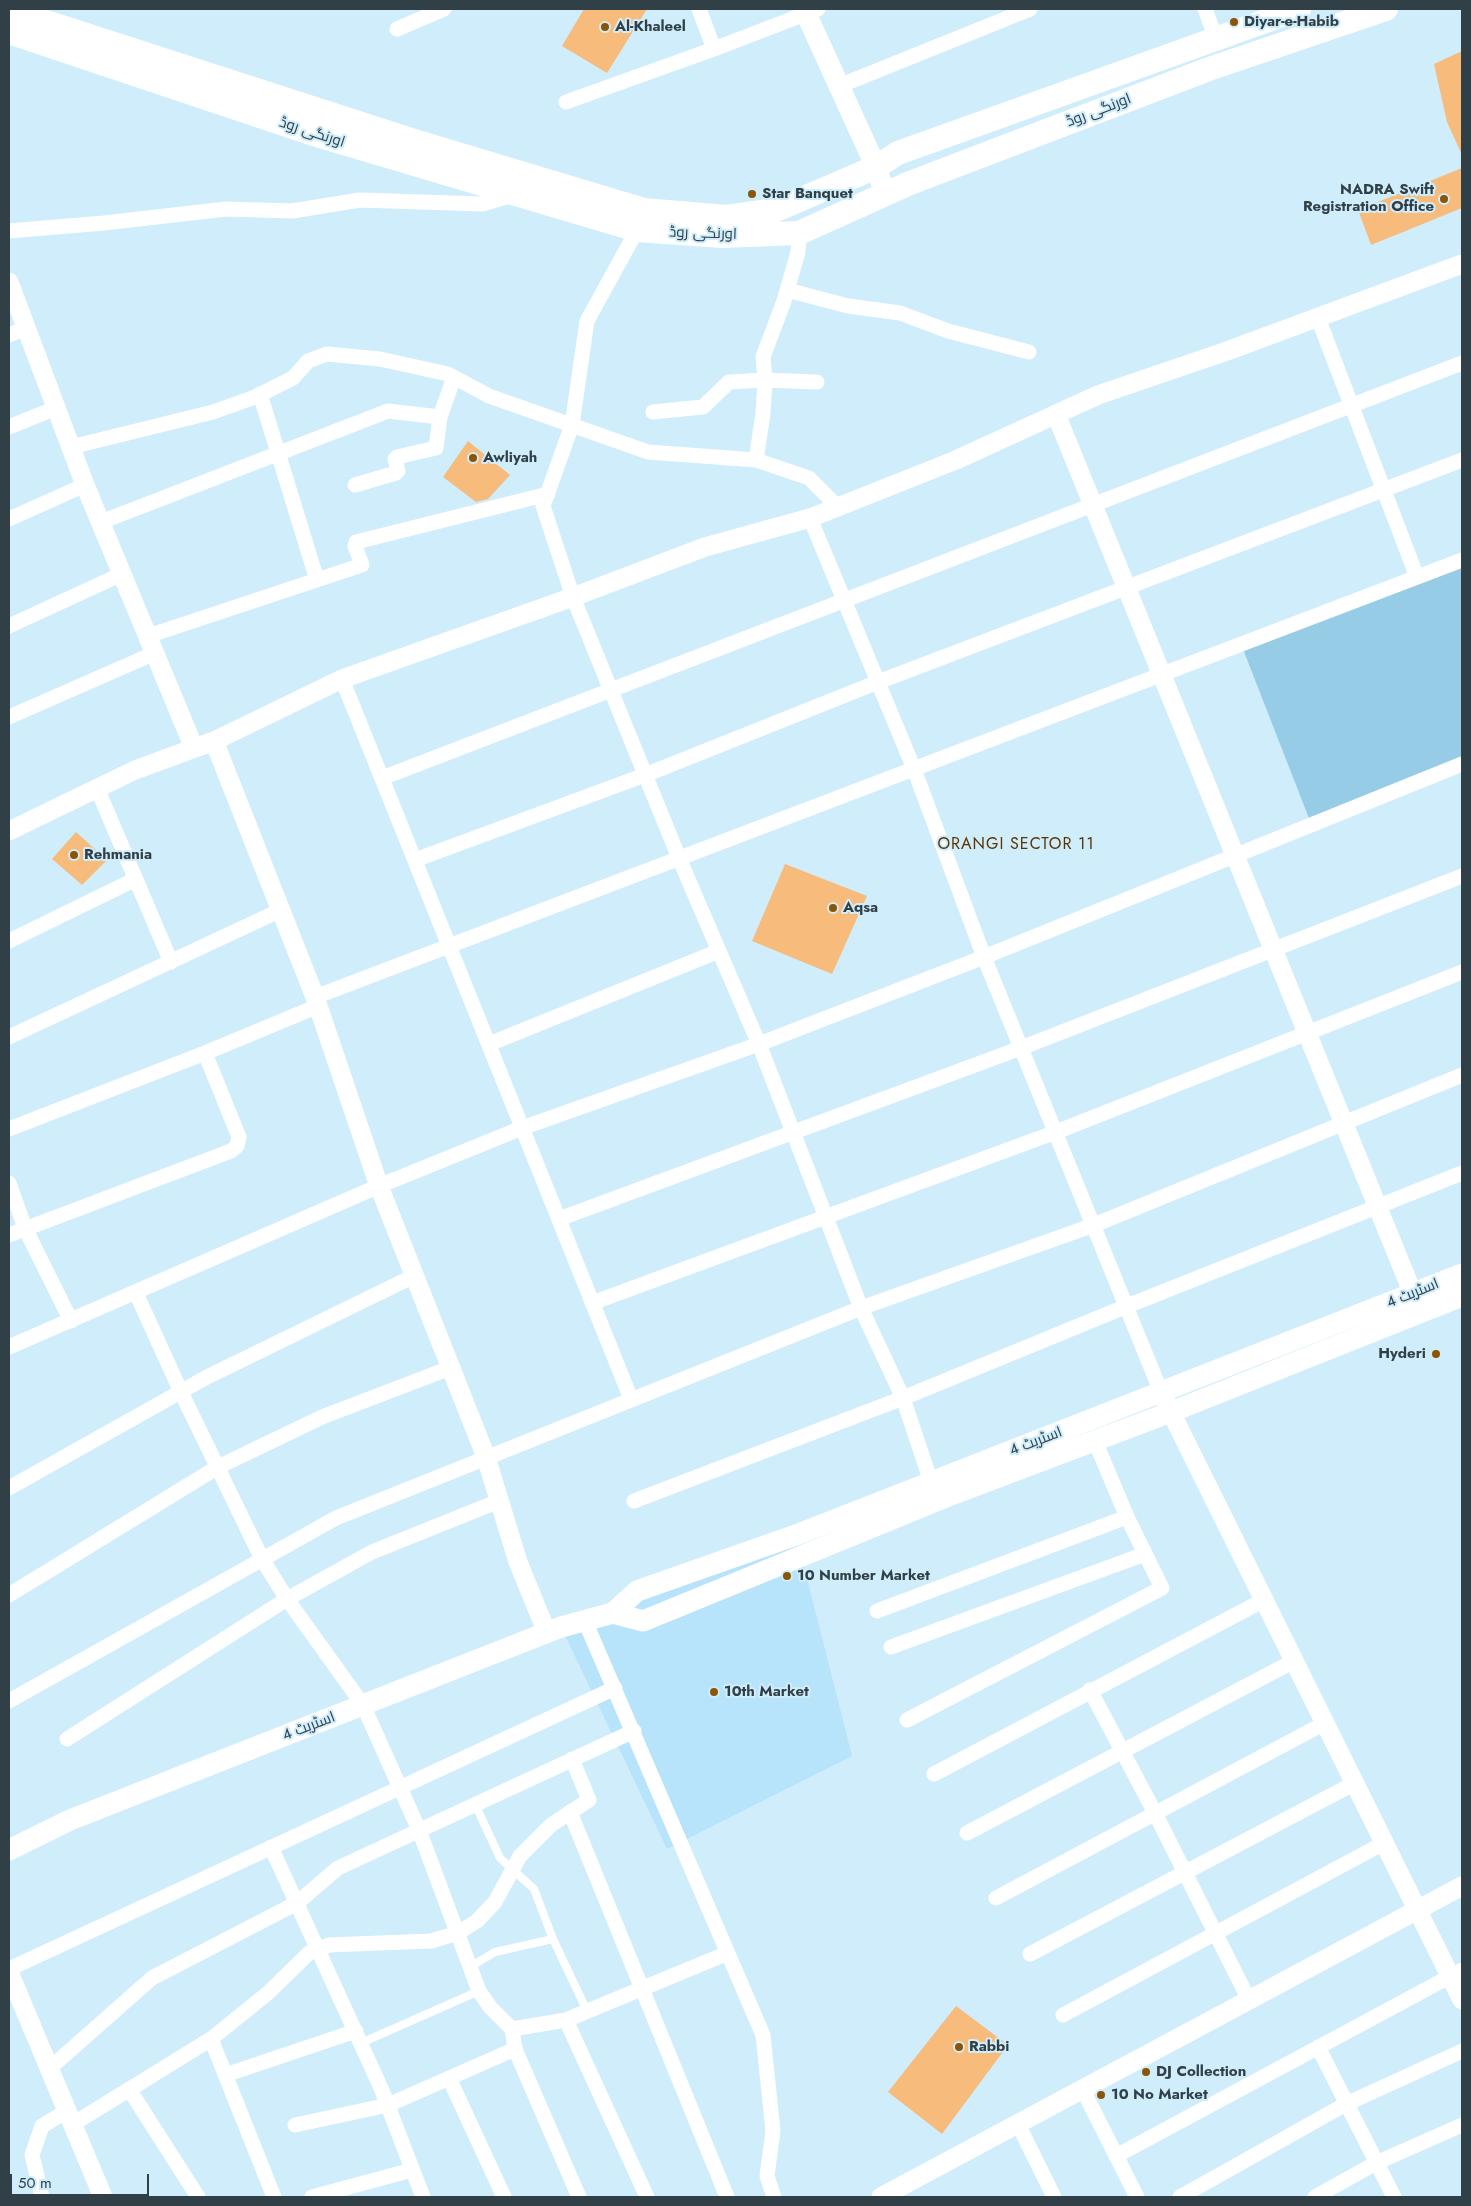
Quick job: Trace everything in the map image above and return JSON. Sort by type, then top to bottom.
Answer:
[{"type":"main road","name":"اورنگی روڈ","points":[[9,10],[414,141],[644,210],[726,217],[776,210],[876,167],[898,153],[1299,9]]},
{"type":"main road","name":"اورنگی روڈ","points":[[9,32],[320,136],[637,230],[722,236],[800,233],[885,194],[1209,69],[1386,9]]},
{"type":"main road","points":[[809,10],[838,86],[876,167],[885,194]]},
{"type":"main road","name":"اسٹریٹ 4","points":[[9,1850],[70,1820],[547,1633],[612,1613],[637,1591],[796,1535],[1462,1274]]},
{"type":"main road","name":"اسٹریٹ 4","points":[[612,1613],[643,1621],[946,1497],[1171,1412],[1462,1296]]},
{"type":"street","points":[[397,29],[444,9]]},
{"type":"street","points":[[699,9],[714,49]]},
{"type":"street","points":[[838,86],[1030,9]]},
{"type":"street","points":[[1205,9],[1216,38]]},
{"type":"street","points":[[566,102],[714,49],[809,10]]},
{"type":"street","points":[[9,230],[104,224],[226,209],[292,211],[360,200],[482,204],[518,194]]},
{"type":"street","points":[[637,230],[587,321],[572,425],[543,506],[573,597],[679,858],[759,1044],[861,1308],[903,1398],[932,1482]]},
{"type":"street","points":[[756,460],[765,380],[763,357],[787,290],[798,252],[800,233]]},
{"type":"street","points":[[9,831],[135,770],[214,741],[342,679],[573,597],[705,547],[810,518],[956,460],[1098,395],[1318,318],[1462,264]]},
{"type":"street","points":[[9,282],[85,485],[194,748]]},
{"type":"street","points":[[787,290],[848,306],[900,313],[948,331],[1029,352]]},
{"type":"street","points":[[1318,318],[1350,407],[1417,577]]},
{"type":"street","points":[[9,336],[27,328]]},
{"type":"street","points":[[71,447],[213,412],[260,394],[293,378],[308,361],[327,354],[380,359],[454,377],[489,396],[648,452],[756,460],[809,478],[838,507]]},
{"type":"street","points":[[382,778],[1462,363]]},
{"type":"street","points":[[355,485],[396,473],[398,471],[395,459],[397,457],[436,448],[440,418],[454,377]]},
{"type":"street","points":[[653,412],[703,406],[729,382],[765,380],[817,382]]},
{"type":"street","points":[[260,394],[317,580]]},
{"type":"street","points":[[9,428],[56,408]]},
{"type":"street","points":[[100,522],[388,411],[440,418]]},
{"type":"street","points":[[1056,414],[1413,1294]]},
{"type":"street","points":[[415,860],[645,775],[878,682],[1127,589],[1462,460]]},
{"type":"street","points":[[9,519],[85,485]]},
{"type":"street","points":[[9,716],[151,645],[317,580],[362,565],[355,546],[356,542],[548,494]]},
{"type":"street","points":[[810,518],[914,769],[984,958],[1161,1392],[1417,1909],[1456,1973],[1462,2000]]},
{"type":"street","points":[[9,1129],[204,1053],[317,1001],[448,946],[1462,560]]},
{"type":"street","points":[[9,626],[122,574]]},
{"type":"street","points":[[342,679],[631,1399]]},
{"type":"street","points":[[214,741],[317,1001],[379,1186],[486,1457],[518,1562],[547,1633]]},
{"type":"street","points":[[9,1347],[379,1186],[522,1128],[759,1044],[984,958],[1462,764]]},
{"type":"street","points":[[97,788],[171,962]]},
{"type":"street","points":[[558,1219],[1021,1048],[1462,876]]},
{"type":"street","points":[[9,940],[136,879]]},
{"type":"street","points":[[9,1037],[281,910]]},
{"type":"street","points":[[489,1044],[718,951]]},
{"type":"street","points":[[592,1303],[1056,1132],[1462,972]]},
{"type":"street","points":[[9,1234],[231,1151],[237,1146],[239,1137],[204,1053]]},
{"type":"street","points":[[9,1700],[336,1518],[861,1308],[1094,1225],[1462,1075]]},
{"type":"street","points":[[634,1501],[903,1398],[1127,1306],[1462,1173]]},
{"type":"street","points":[[9,1183],[25,1228],[71,1321]]},
{"type":"street","points":[[9,1488],[206,1377],[414,1276]]},
{"type":"street","points":[[136,1292],[181,1392],[262,1559],[287,1598],[363,1705],[419,1830],[479,1991],[490,2007],[512,2029],[515,2049],[579,2197]]},
{"type":"street","points":[[9,1595],[218,1467],[322,1417],[450,1368]]},
{"type":"street","points":[[907,1720],[1162,1588],[1127,1517],[1095,1440]]},
{"type":"street","points":[[67,1739],[287,1598],[372,1552],[499,1501]]},
{"type":"street","points":[[877,1611],[1127,1517]]},
{"type":"street","points":[[891,1647],[1145,1554]]},
{"type":"street","points":[[934,1774],[1090,1690],[1264,1600]]},
{"type":"street","points":[[585,1621],[634,1731],[763,2035],[773,2131],[767,2176],[774,2197]]},
{"type":"street","points":[[967,1833],[1294,1661]]},
{"type":"street","points":[[104,2197],[9,1971],[271,1846],[615,1688]]},
{"type":"street","points":[[1090,1690],[1155,1813],[1249,2000]]},
{"type":"street","points":[[996,1898],[1325,1723]]},
{"type":"street","points":[[49,2069],[152,1978],[297,1902],[338,1868],[634,1731]]},
{"type":"street","points":[[42,2197],[32,2155],[42,2126],[70,2117],[130,2089],[211,2039],[268,1993],[309,1953],[329,1945],[431,1941],[458,1933],[477,1921],[495,1902],[520,1856],[551,1825],[589,1800],[572,1759]]},
{"type":"street","points":[[1030,1954],[1354,1783]]},
{"type":"street","points":[[570,1812],[727,2197]]},
{"type":"street","points":[[1064,2016],[1384,1843]]},
{"type":"street","points":[[271,1846],[388,2105],[423,2197]]},
{"type":"street","points":[[881,2197],[1462,1886]]},
{"type":"street","points":[[512,2029],[566,2020],[728,1953]]},
{"type":"street","points":[[1116,2156],[1456,1973]]},
{"type":"street","points":[[566,2020],[648,2197]]},
{"type":"street","points":[[225,2075],[358,2037]]},
{"type":"street","points":[[211,2039],[274,2197]]},
{"type":"street","points":[[1318,2047],[1394,2197]]},
{"type":"street","points":[[295,2125],[388,2105],[515,2049]]},
{"type":"street","points":[[1180,2197],[1346,2104],[1462,2051]]},
{"type":"street","points":[[449,2078],[504,2197]]},
{"type":"street","points":[[130,2089],[198,2197]]},
{"type":"street","points":[[1083,2090],[1137,2197]]},
{"type":"street","points":[[1018,2124],[1054,2197]]},
{"type":"street","points":[[1315,2197],[1376,2163],[1462,2125]]},
{"type":"street","points":[[312,2197],[412,2170]]},
{"type":"lane","points":[[475,1804],[500,1858],[534,1889],[553,1939],[587,2012]]},
{"type":"lane","points":[[470,1967],[496,1952],[553,1939]]},
{"type":"lane","points":[[358,2037],[479,1991]]},
{"type":"shaded area","points":[[1462,560],[1462,764],[1312,826],[1241,644]]},
{"type":"shaded area","name":"10th Market","points":[[796,1535],[852,1756],[667,1849],[561,1627]]},
{"type":"building","name":"Al-Khaleel","points":[[584,9],[647,9],[607,73],[562,46]]},
{"type":"building","points":[[1462,51],[1462,155],[1447,122],[1434,64]]},
{"type":"building","points":[[1462,168],[1462,208],[1371,245],[1358,210]]},
{"type":"building","name":"Awliyah","points":[[468,441],[510,475],[488,499],[476,502],[443,477]]},
{"type":"building","points":[[76,832],[107,860],[82,885],[52,859]]},
{"type":"building","points":[[785,864],[867,896],[832,974],[752,941]]},
{"type":"building","points":[[956,2006],[1008,2045],[942,2134],[888,2092]]},
{"type":"place","name":"Diyar-e-Habib","points":[[1234,22]]},
{"type":"place","name":"Al-Khaleel","points":[[605,27]]},
{"type":"place","name":"Star Banquet","points":[[752,194]]},
{"type":"place","name":"NADRA Swift Registration Office","points":[[1444,199]]},
{"type":"place","name":"Awliyah","points":[[473,458]]},
{"type":"place","name":"Rehmania","points":[[74,855]]},
{"type":"place","name":"Aqsa","points":[[833,908]]},
{"type":"place","name":"Hyderi","points":[[1436,1354]]},
{"type":"place","name":"10 Number Market","points":[[787,1576]]},
{"type":"place","name":"10th Market","points":[[714,1692]]},
{"type":"place","name":"Rabbi","points":[[959,2047]]},
{"type":"place","name":"DJ Collection","points":[[1146,2072]]},
{"type":"place","name":"10 No Market","points":[[1101,2095]]},
{"type":"district","name":"ORANGI SECTOR 11","points":[[1016,845]]}]
